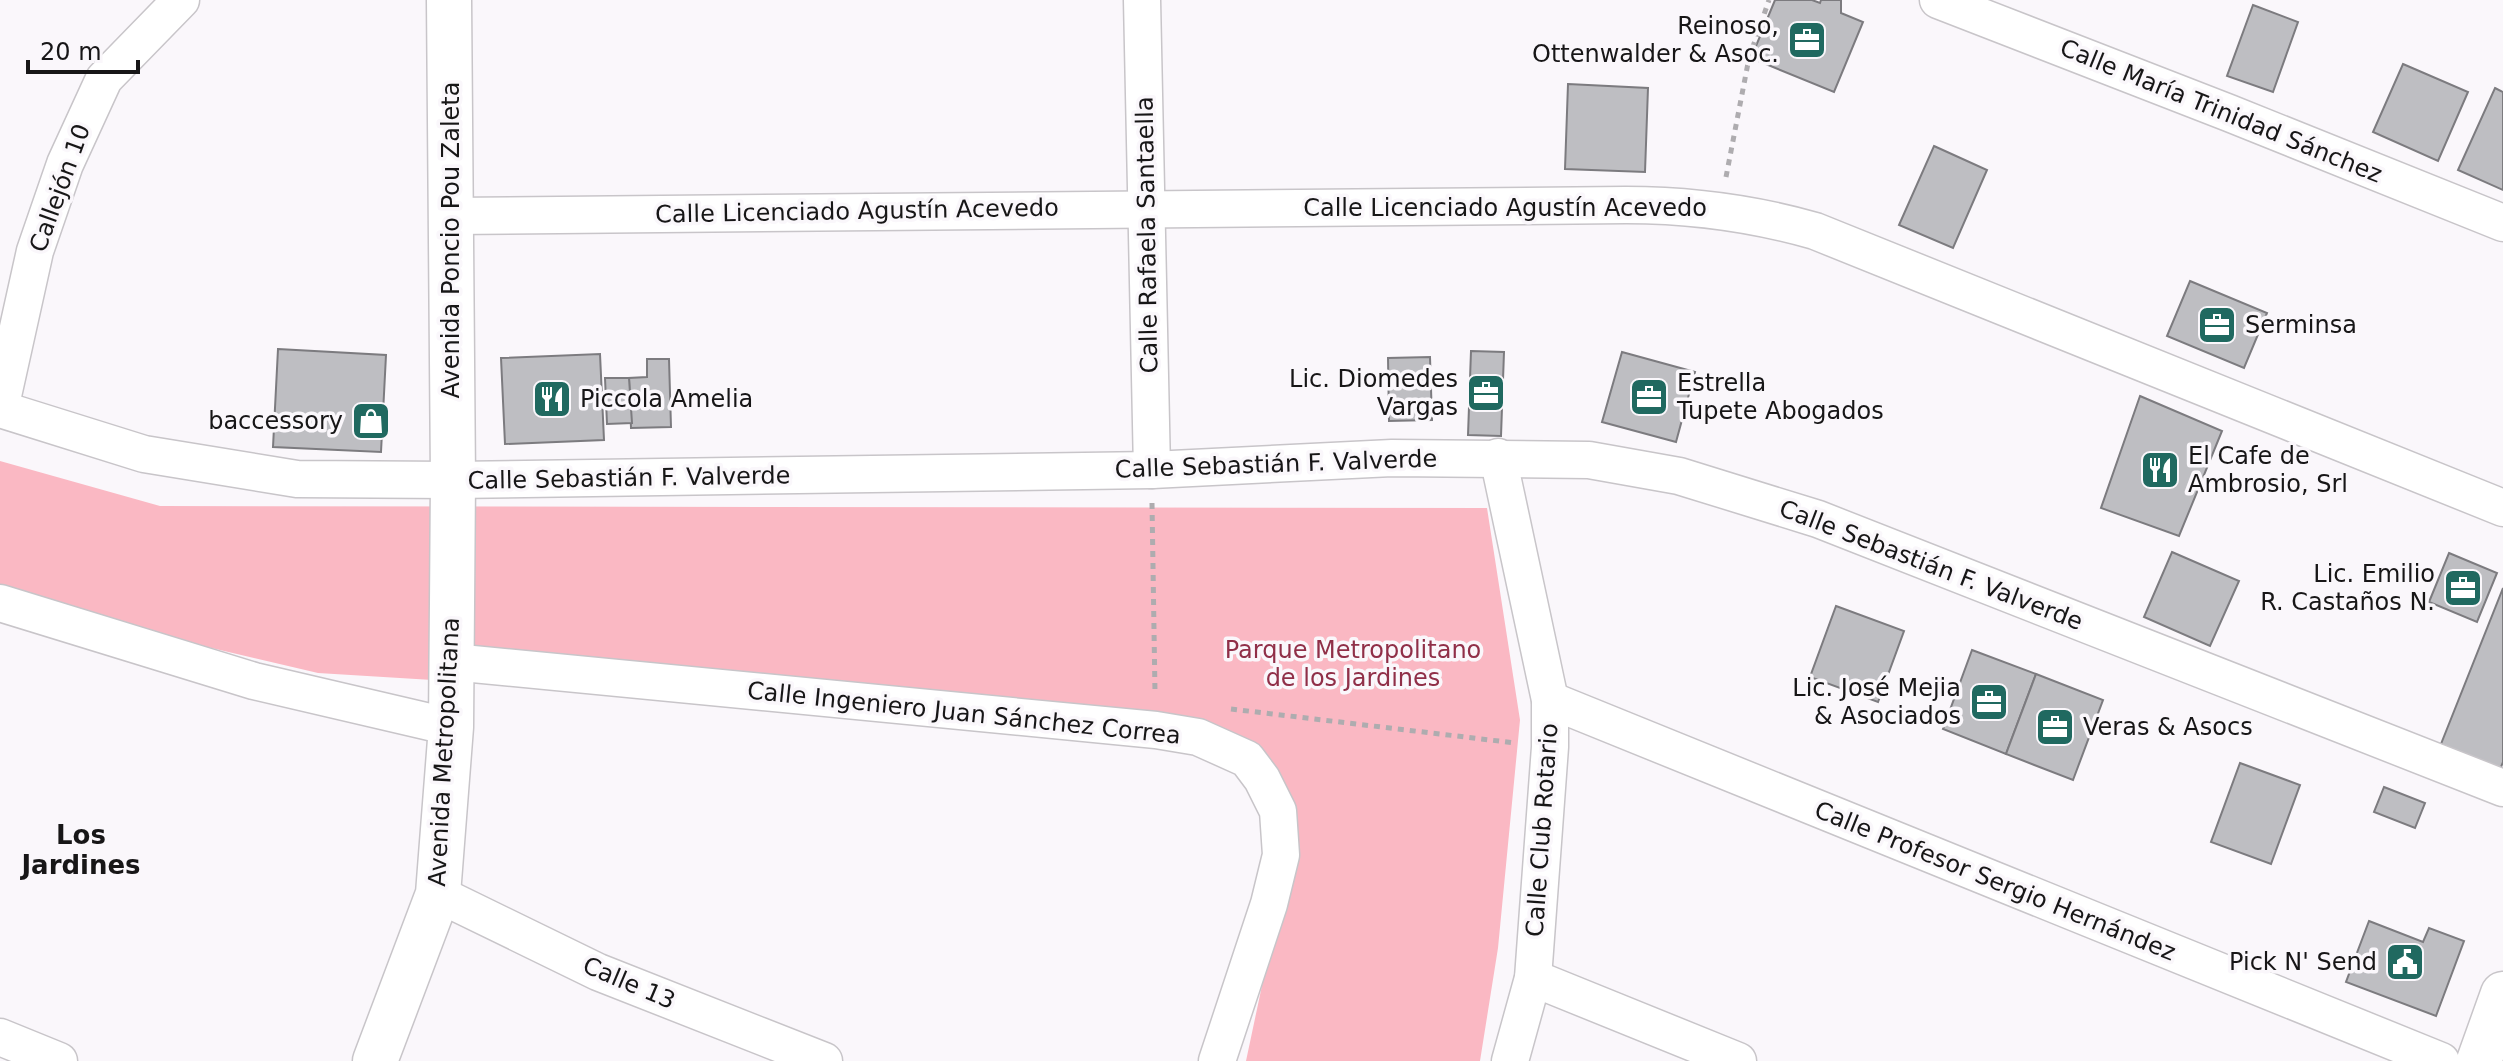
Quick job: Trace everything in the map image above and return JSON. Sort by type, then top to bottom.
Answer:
[{"type":"main road","name":"Avenida Poncio Pou Zaleta","points":[[449,0],[453,480]]},
{"type":"main road","name":"Avenida Metropolitana","points":[[375,1061],[438,894],[451,727],[453,480]]},
{"type":"main road","points":[[2479,1061],[2503,994]]},
{"type":"street","name":"Callejón 10","points":[[0,409],[35,251],[65,164],[104,79],[181,0]]},
{"type":"street","name":"Calle Rafaela Santaella","points":[[1142,0],[1152,470]]},
{"type":"street","name":"Calle María Trinidad Sánchez","points":[[1938,0],[2503,223]]},
{"type":"street","name":"Calle Licenciado Agustín Acevedo","points":[[450,216],[1657,205],[1720,210],[1767,217],[1815,231],[2503,508]]},
{"type":"street","name":"Calle Sebastián F. Valverde","points":[[0,409],[144,454],[297,479],[453,480],[1152,470],[1392,458],[1589,460],[1679,476],[1818,519],[2503,788]]},
{"type":"street","name":"Calle Club Rotario","points":[[1498,457],[1550,700],[1550,747],[1533,978],[1510,1061]]},
{"type":"street","points":[[0,603],[254,681],[451,727]]},
{"type":"street","name":"Calle Ingeniero Juan Sánchez Correa","points":[[452,662],[1156,730],[1198,737],[1247,759],[1262,779],[1278,811],[1281,855],[1269,904],[1217,1061]]},
{"type":"street","name":"Calle Profesor Sergio Hernández","points":[[1550,700],[2441,1061]]},
{"type":"street","name":"Calle 13","points":[[438,894],[598,972],[824,1061]]},
{"type":"street","points":[[1533,978],[1738,1061]]},
{"type":"street","points":[[0,1037],[59,1061]]},
{"type":"path","points":[[1720,210],[1749,58],[1769,0]]},
{"type":"path","points":[[1152,470],[1156,730]]},
{"type":"path","points":[[1218,708],[1550,747]]},
{"type":"green space","name":"Parque Metropolitano de los Jardines","points":[[0,461],[160,506],[1487,508],[1520,720],[1498,948],[1480,1061],[1246,1061],[1278,910],[1278,808],[1192,726],[318,673],[0,598]]},
{"type":"building","name":"Reinoso, Ottenwalder & Asoc.","points":[[1775,0],[1812,0],[1820,3],[1821,0],[1841,0],[1841,13],[1863,22],[1834,92],[1751,58]]},
{"type":"building","points":[[2253,5],[2298,22],[2273,92],[2227,76]]},
{"type":"building","points":[[2403,64],[2468,92],[2438,161],[2373,132]]},
{"type":"building","points":[[1568,84],[1648,88],[1645,172],[1565,169]]},
{"type":"building","points":[[2495,88],[2503,92],[2503,190],[2458,170]]},
{"type":"building","points":[[1934,146],[1987,170],[1953,248],[1899,225]]},
{"type":"building","name":"Serminsa","points":[[2190,281],[2267,313],[2244,368],[2167,336]]},
{"type":"building","points":[[278,349],[386,355],[381,452],[273,447]]},
{"type":"building","name":"Lic. Diomedes Vargas","points":[[1471,351],[1504,352],[1501,436],[1468,435]]},
{"type":"building","name":"Estrella Tupete Abogados","points":[[1622,352],[1695,372],[1676,442],[1602,422]]},
{"type":"building","name":"Piccola Amelia","points":[[600,354],[604,440],[505,444],[501,358]]},
{"type":"building","points":[[1430,357],[1432,420],[1389,421],[1388,358]]},
{"type":"building","points":[[647,359],[669,359],[671,427],[631,428],[629,378],[647,377]]},
{"type":"building","points":[[605,378],[629,378],[632,423],[607,424]]},
{"type":"building","name":"El Cafe de Ambrosio, Srl","points":[[2140,396],[2222,431],[2179,536],[2101,508]]},
{"type":"building","points":[[2172,552],[2239,581],[2210,646],[2144,617]]},
{"type":"building","name":"Lic. Emilio R. Castaños N.","points":[[2449,553],[2497,573],[2477,622],[2429,602]]},
{"type":"building","points":[[2503,588],[2503,762],[2499,772],[2441,744]]},
{"type":"building","points":[[1836,606],[1904,631],[1878,702],[1810,677]]},
{"type":"building","name":"Lic. José Mejia & Asociados","points":[[1972,650],[2036,674],[2006,754],[1943,729]]},
{"type":"building","name":"Veras & Asocs","points":[[2036,674],[2103,700],[2073,780],[2006,754]]},
{"type":"building","points":[[2240,763],[2300,785],[2271,864],[2211,842]]},
{"type":"building","points":[[2384,787],[2425,803],[2415,828],[2374,812]]},
{"type":"building","name":"Pick N' Send","points":[[2369,921],[2423,942],[2429,928],[2464,941],[2436,1016],[2346,982]]},
{"type":"place","name":"Reinoso, Ottenwalder & Asoc.","points":[[1807,40]]},
{"type":"place","name":"Serminsa","points":[[2217,325]]},
{"type":"place","name":"Lic. Diomedes Vargas","points":[[1486,393]]},
{"type":"place","name":"Estrella Tupete Abogados","points":[[1649,397]]},
{"type":"place","name":"Piccola Amelia","points":[[552,399]]},
{"type":"place","name":"baccessory","points":[[371,421]]},
{"type":"place","name":"El Cafe de Ambrosio, Srl","points":[[2160,470]]},
{"type":"place","name":"Lic. Emilio R. Castaños N.","points":[[2463,588]]},
{"type":"place","name":"Lic. José Mejia & Asociados","points":[[1989,702]]},
{"type":"place","name":"Veras & Asocs","points":[[2055,727]]},
{"type":"place","name":"Pick N' Send","points":[[2405,962]]},
{"type":"district","name":"Los Jardines","points":[[81,850]]}]
